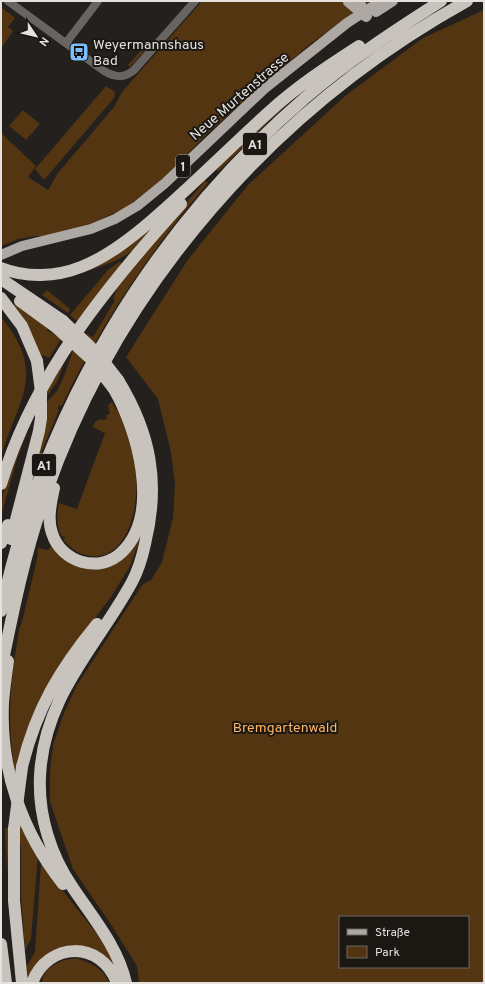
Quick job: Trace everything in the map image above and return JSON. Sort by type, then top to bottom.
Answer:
[{"type":"highway","points":[[2,272],[35,275],[58,274],[81,267],[104,256],[160,214],[270,110],[309,80],[383,30],[432,1]]},
{"type":"highway","name":"A1","points":[[1,611],[26,518],[44,466],[62,423],[101,345],[132,295],[159,256],[218,183],[279,121],[353,60],[441,1]]},
{"type":"highway","name":"A1","points":[[1,670],[21,574],[41,506],[76,421],[111,352],[155,282],[192,231],[238,179],[288,129],[342,83],[400,41],[467,1]]},
{"type":"highway","points":[[1,484],[12,449],[36,397],[78,329],[152,236],[237,142]]},
{"type":"highway","points":[[2,272],[60,324],[97,353],[116,384],[136,411],[147,443],[150,460],[152,501],[140,566],[132,582],[84,655],[62,695],[46,738],[40,770],[42,812],[54,853],[65,875],[110,945],[120,964],[126,983]]},
{"type":"highway","points":[[1,288],[60,324]]},
{"type":"highway","points":[[1,298],[22,326],[30,342],[37,361],[41,392],[41,418],[39,431],[1,578]]},
{"type":"highway","points":[[76,421],[71,448],[54,489],[50,524],[54,540],[67,556],[83,563],[99,563],[114,558],[128,545],[137,528],[141,508],[141,471],[137,445],[116,384]]},
{"type":"highway","points":[[1,543],[25,485]]},
{"type":"highway","points":[[22,983],[14,901],[14,829],[22,767],[34,725],[48,693],[66,663],[119,594],[145,544]]},
{"type":"highway","points":[[10,626],[3,722],[10,781],[26,826],[41,854],[110,945]]},
{"type":"highway","points":[[1,944],[6,983]]},
{"type":"highway","points":[[32,983],[45,962],[60,953],[68,951],[84,952],[99,959],[110,970],[117,983]]},
{"type":"main road","points":[[360,1],[365,14]]},
{"type":"main road","name":"Neue Murtenstrasse","points":[[308,54],[381,1]]},
{"type":"main road","name":"Neue Murtenstrasse","points":[[1,255],[22,246],[91,229],[130,210],[164,184],[258,94],[347,23],[393,1]]},
{"type":"main road","points":[[347,23],[349,12],[348,2],[365,14]]},
{"type":"street","points":[[8,1],[104,71],[116,76],[125,76],[134,70],[195,1]]},
{"type":"street","points":[[66,43],[98,1]]},
{"type":"green space","points":[[202,1],[372,1],[310,44],[208,133],[166,176],[127,207],[82,228],[51,236],[36,236],[18,239],[1,246],[1,133],[36,166],[28,177],[48,190],[58,173],[114,107],[122,92]]},
{"type":"green space","points":[[1,7],[15,18],[8,27],[13,31],[2,47]]},
{"type":"green space","name":"Bremgartenwald","points":[[484,10],[484,983],[139,983],[137,966],[73,869],[50,802],[50,771],[53,745],[64,713],[77,685],[142,585],[151,580],[162,562],[173,518],[175,484],[171,452],[158,399],[126,357],[187,261],[248,185],[345,96],[423,38]]},
{"type":"green space","points":[[154,40],[130,67],[128,65],[146,45]]},
{"type":"green space","points":[[106,86],[115,92],[114,98],[44,180],[35,169]]},
{"type":"green space","points":[[299,94],[268,122],[218,172],[217,169],[256,128]]},
{"type":"green space","points":[[23,110],[40,124],[26,140],[9,126]]},
{"type":"green space","points":[[205,181],[208,183],[147,261],[128,288],[94,344],[63,403],[61,406],[59,405],[59,410],[38,460],[47,402],[57,391],[64,376],[80,331],[93,337],[115,300],[113,299],[120,279]]},
{"type":"green space","points":[[163,216],[137,246],[125,256],[96,268],[57,277]]},
{"type":"green space","points":[[119,262],[122,263],[77,321],[70,315],[108,270]]},
{"type":"green space","points":[[47,290],[70,309],[68,313],[42,295]]},
{"type":"green space","points":[[15,304],[48,327],[47,330],[61,339],[49,358],[43,355],[41,358],[30,330],[14,306]]},
{"type":"green space","points":[[1,317],[15,337],[23,355],[26,371],[25,387],[21,402],[1,457]]},
{"type":"green space","points":[[70,347],[57,382],[47,396],[47,388]]},
{"type":"green space","points":[[112,402],[116,410],[118,409],[123,421],[135,458],[137,485],[136,500],[128,530],[121,542],[112,551],[100,556],[89,556],[79,553],[70,547],[63,539],[65,538],[64,536],[62,537],[58,525],[58,507],[59,503],[77,509],[105,433],[93,427],[95,422],[100,419],[107,419],[106,415],[110,414],[108,405]]},
{"type":"green space","points":[[31,422],[17,459],[1,516],[7,479],[15,456]]},
{"type":"green space","points":[[141,524],[141,536],[130,566],[111,597],[73,647],[16,778],[11,740],[11,686],[19,630],[37,559],[38,548],[48,550],[51,546],[50,541],[54,546],[104,565]]},
{"type":"green space","points":[[19,816],[38,855],[31,939],[25,950],[21,896],[21,846],[18,835]]},
{"type":"green space","points":[[9,827],[7,873],[5,829]]},
{"type":"green space","points":[[41,863],[104,943],[115,962],[114,970],[70,948],[28,980],[27,966],[35,952]]},
{"type":"green space","points":[[75,958],[86,961],[95,966],[103,973],[109,983],[42,983],[43,977],[49,968],[64,960]]},
{"type":"place","name":"Weyermannshaus Bad","points":[[79,52]]}]
